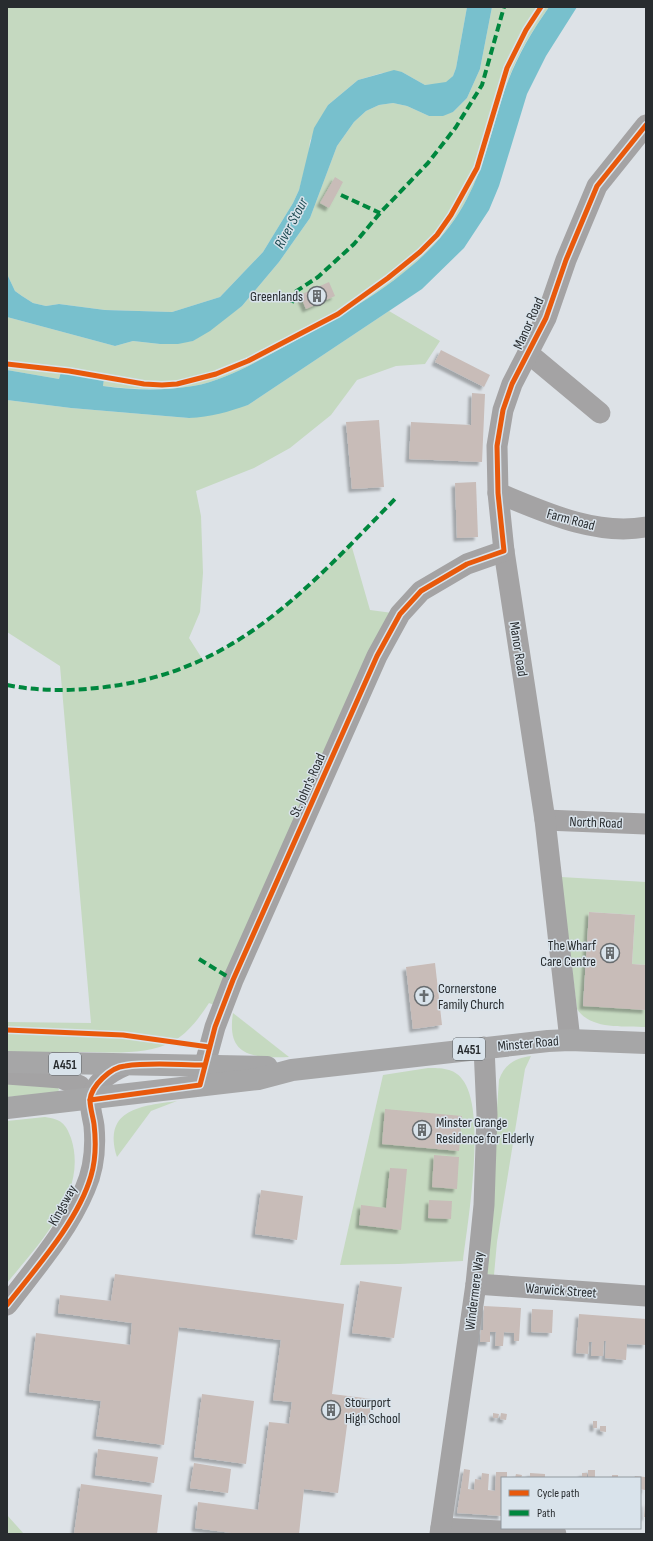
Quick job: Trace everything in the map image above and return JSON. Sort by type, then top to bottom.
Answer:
[{"type":"main road","name":"Minster Road","points":[[7,1062],[124,1066],[202,1075],[258,1079],[292,1070],[484,1047],[570,1040],[646,1043]]},
{"type":"main road","name":"Minster Road","points":[[7,1108],[90,1100],[202,1075]]},
{"type":"street","name":"Manor Road","points":[[570,1040],[545,820],[504,551],[498,493],[497,446],[504,410],[512,384],[546,318],[566,260],[598,186],[646,125]]},
{"type":"street","points":[[528,353],[600,413]]},
{"type":"street","name":"Farm Road","points":[[498,493],[551,515],[600,527],[637,529],[646,527]]},
{"type":"street","name":"St. John's Road","points":[[202,1075],[215,1027],[233,980],[377,656],[400,614],[421,591],[467,564],[504,551]]},
{"type":"street","name":"North Road","points":[[545,820],[646,824]]},
{"type":"street","name":"Windermere Way","points":[[440,1531],[476,1284],[487,1157],[484,1047]]},
{"type":"street","points":[[90,1100],[95,1088],[103,1079],[112,1072],[124,1066]]},
{"type":"street","points":[[7,1074],[61,1078],[80,1086],[90,1100]]},
{"type":"street","name":"Kingsway","points":[[7,1305],[54,1243],[67,1223],[91,1176],[95,1147],[90,1100]]},
{"type":"street","name":"Warwick Street","points":[[476,1284],[646,1296]]},
{"type":"street","points":[[440,1531],[556,1534]]},
{"type":"green space","points":[[7,7],[467,7],[456,68],[453,76],[446,83],[425,85],[402,72],[382,73],[358,80],[328,105],[310,141],[308,157],[299,190],[293,203],[263,252],[220,297],[172,312],[105,310],[59,304],[46,306],[33,303],[15,291],[7,274]]},
{"type":"green space","points":[[492,7],[549,7],[529,37],[508,80],[477,178],[463,206],[447,229],[429,250],[386,286],[338,317],[254,363],[218,379],[193,386],[182,388],[137,389],[103,386],[104,379],[61,372],[59,379],[7,370],[7,317],[115,346],[133,341],[160,344],[193,341],[242,306],[279,262],[310,218],[337,146],[354,122],[366,111],[379,105],[393,103],[407,106],[429,116],[453,112],[467,98],[480,69]]},
{"type":"green space","points":[[389,311],[440,341],[425,364],[396,366],[357,380],[331,415],[290,448],[254,468],[196,491],[201,516],[203,573],[200,612],[189,638],[203,660],[254,632],[324,573],[351,544],[370,610],[400,614],[222,1008],[209,1003],[184,1033],[174,1041],[152,1049],[128,1052],[7,1052],[7,1022],[91,1023],[60,666],[7,632],[7,400],[71,408],[189,418],[248,405]]},
{"type":"green space","points":[[561,877],[646,882],[646,965],[632,964],[635,915],[589,912],[583,1005],[646,1010],[646,1027],[608,1026],[599,1024],[590,1021],[577,1009]]},
{"type":"green space","points":[[233,1013],[289,1057],[264,1057],[245,1052],[238,1047],[234,1039],[232,1028]]},
{"type":"green space","points":[[531,1056],[525,1069],[497,1242],[494,1275],[485,1274],[499,1080],[501,1074],[511,1063],[520,1058]]},
{"type":"green space","points":[[428,1068],[447,1069],[459,1075],[469,1094],[473,1114],[475,1139],[474,1166],[463,1261],[340,1265],[383,1075]]},
{"type":"green space","points":[[7,1077],[58,1087],[59,1090],[57,1093],[7,1097]]},
{"type":"green space","points":[[177,1101],[151,1111],[117,1157],[114,1141],[115,1128],[120,1119],[129,1112],[139,1108]]},
{"type":"green space","points":[[45,1117],[55,1119],[62,1123],[69,1133],[75,1158],[73,1179],[67,1198],[46,1235],[7,1283],[7,1121]]},
{"type":"green space","points":[[7,1515],[24,1534],[7,1534]]},
{"type":"water","name":"River Stour","points":[[467,7],[492,7],[480,69],[467,98],[453,112],[443,116],[429,116],[407,106],[393,103],[379,105],[366,111],[354,122],[337,146],[310,218],[279,262],[242,306],[210,331],[193,341],[178,344],[133,341],[115,346],[7,317],[7,274],[15,291],[33,303],[46,306],[59,304],[105,310],[172,312],[220,297],[263,252],[293,203],[299,190],[314,128],[328,105],[358,80],[394,70],[402,72],[425,85],[446,82],[453,76],[456,68]]},
{"type":"water","points":[[549,7],[577,7],[546,56],[527,94],[499,186],[489,210],[464,248],[422,289],[248,405],[226,412],[205,417],[189,418],[71,408],[7,400],[7,370],[59,379],[61,372],[104,379],[103,386],[126,388],[170,389],[206,383],[242,369],[313,331],[338,317],[386,286],[409,268],[429,249],[448,229],[463,206],[482,164],[504,92],[513,69],[529,37]]},
{"type":"building","points":[[335,177],[343,182],[329,208],[320,203]]},
{"type":"building","name":"Greenlands","points":[[329,282],[335,296],[306,309],[300,295]]},
{"type":"building","points":[[441,350],[490,375],[484,387],[435,362]]},
{"type":"building","points":[[472,393],[485,394],[482,462],[409,459],[411,422],[471,425]]},
{"type":"building","points":[[379,420],[384,487],[352,489],[346,422]]},
{"type":"building","points":[[476,482],[478,537],[457,538],[455,483]]},
{"type":"building","name":"The Wharf Care Centre","points":[[589,912],[635,915],[632,964],[646,965],[646,1010],[583,1006]]},
{"type":"building","name":"Cornerstone Family Church","points":[[435,963],[442,1025],[413,1029],[406,967]]},
{"type":"building","name":"Minster Grange Residence for Elderly","points":[[385,1109],[462,1116],[459,1151],[382,1144]]},
{"type":"building","points":[[434,1155],[459,1157],[457,1189],[432,1187]]},
{"type":"building","points":[[390,1168],[407,1169],[401,1230],[359,1225],[361,1205],[386,1208]]},
{"type":"building","points":[[261,1190],[303,1196],[297,1240],[255,1234]]},
{"type":"building","points":[[429,1200],[452,1201],[451,1219],[428,1218]]},
{"type":"building","name":"Stourport High School","points":[[115,1274],[344,1304],[332,1394],[372,1399],[369,1420],[348,1418],[338,1493],[304,1489],[299,1534],[239,1534],[195,1528],[198,1502],[258,1510],[269,1422],[289,1424],[292,1402],[273,1400],[281,1340],[179,1327],[164,1445],[96,1436],[101,1401],[29,1392],[36,1333],[130,1345],[132,1323],[58,1313],[60,1295],[111,1301]]},
{"type":"building","points":[[360,1281],[402,1287],[394,1338],[352,1333]]},
{"type":"building","points":[[484,1306],[521,1308],[519,1341],[514,1341],[514,1333],[504,1332],[503,1346],[495,1346],[496,1332],[490,1332],[490,1342],[480,1342],[481,1330],[483,1330]]},
{"type":"building","points":[[532,1309],[553,1310],[552,1333],[531,1332]]},
{"type":"building","points":[[579,1314],[646,1319],[646,1345],[627,1344],[626,1360],[605,1358],[606,1341],[604,1341],[603,1356],[591,1356],[592,1342],[589,1342],[588,1354],[576,1353]]},
{"type":"building","points":[[202,1394],[254,1401],[246,1464],[194,1457]]},
{"type":"building","points":[[493,1413],[499,1414],[498,1418],[493,1418]]},
{"type":"building","points":[[501,1413],[507,1414],[506,1420],[500,1419]]},
{"type":"building","points":[[593,1421],[597,1421],[597,1428],[593,1428]]},
{"type":"building","points":[[600,1426],[606,1426],[606,1432],[600,1431]]},
{"type":"building","points":[[98,1449],[158,1457],[154,1483],[95,1475]]},
{"type":"building","points":[[194,1463],[231,1469],[228,1493],[190,1488]]},
{"type":"building","points":[[464,1469],[470,1470],[468,1489],[474,1490],[475,1479],[481,1480],[482,1473],[489,1474],[488,1490],[495,1491],[496,1472],[507,1472],[507,1477],[501,1477],[501,1516],[457,1513]]},
{"type":"building","points":[[588,1470],[595,1470],[595,1477],[588,1477]]},
{"type":"building","points":[[530,1473],[545,1474],[545,1477],[530,1477]]},
{"type":"building","points":[[582,1473],[587,1473],[587,1477],[582,1477]]},
{"type":"building","points":[[516,1474],[522,1475],[521,1477],[515,1477]]},
{"type":"building","points":[[612,1475],[618,1475],[618,1477],[612,1477]]},
{"type":"building","points":[[635,1476],[645,1477],[645,1490],[641,1489],[641,1477]]},
{"type":"building","points":[[81,1484],[162,1495],[157,1534],[74,1534]]},
{"type":"building","points":[[645,1503],[646,1517],[644,1517]]},
{"type":"marked path","points":[[292,303],[295,292],[318,277],[354,244],[380,213],[428,163],[456,127],[482,85],[504,7]]},
{"type":"marked path","points":[[341,195],[380,213]]},
{"type":"marked path","points":[[7,685],[52,690],[97,688],[145,680],[189,666],[228,646],[264,623],[297,596],[330,565],[395,499]]},
{"type":"marked path","points":[[199,959],[233,980]]},
{"type":"cycle path","points":[[7,364],[69,371],[144,384],[177,384],[216,374],[248,361],[338,314],[388,278],[420,252],[437,235],[451,215],[477,168],[507,68],[526,30],[541,7]]},
{"type":"cycle path","points":[[90,1100],[200,1085],[215,1027],[233,980],[377,656],[400,614],[421,591],[467,564],[504,551],[498,493],[497,446],[503,410],[512,384],[546,318],[566,260],[597,186],[646,125]]},
{"type":"cycle path","points":[[7,1030],[123,1035],[209,1047]]},
{"type":"cycle path","points":[[7,1305],[55,1244],[85,1193],[93,1170],[95,1150],[94,1124],[90,1100],[91,1095],[98,1083],[114,1070],[125,1066],[155,1064],[204,1065]]},
{"type":"place","name":"Greenlands","points":[[317,296]]},
{"type":"place","name":"The Wharf Care Centre","points":[[610,953]]},
{"type":"place","name":"Cornerstone Family Church","points":[[424,996]]},
{"type":"place","name":"Minster Grange Residence for Elderly","points":[[422,1130]]},
{"type":"place","name":"Stourport High School","points":[[331,1410]]}]
